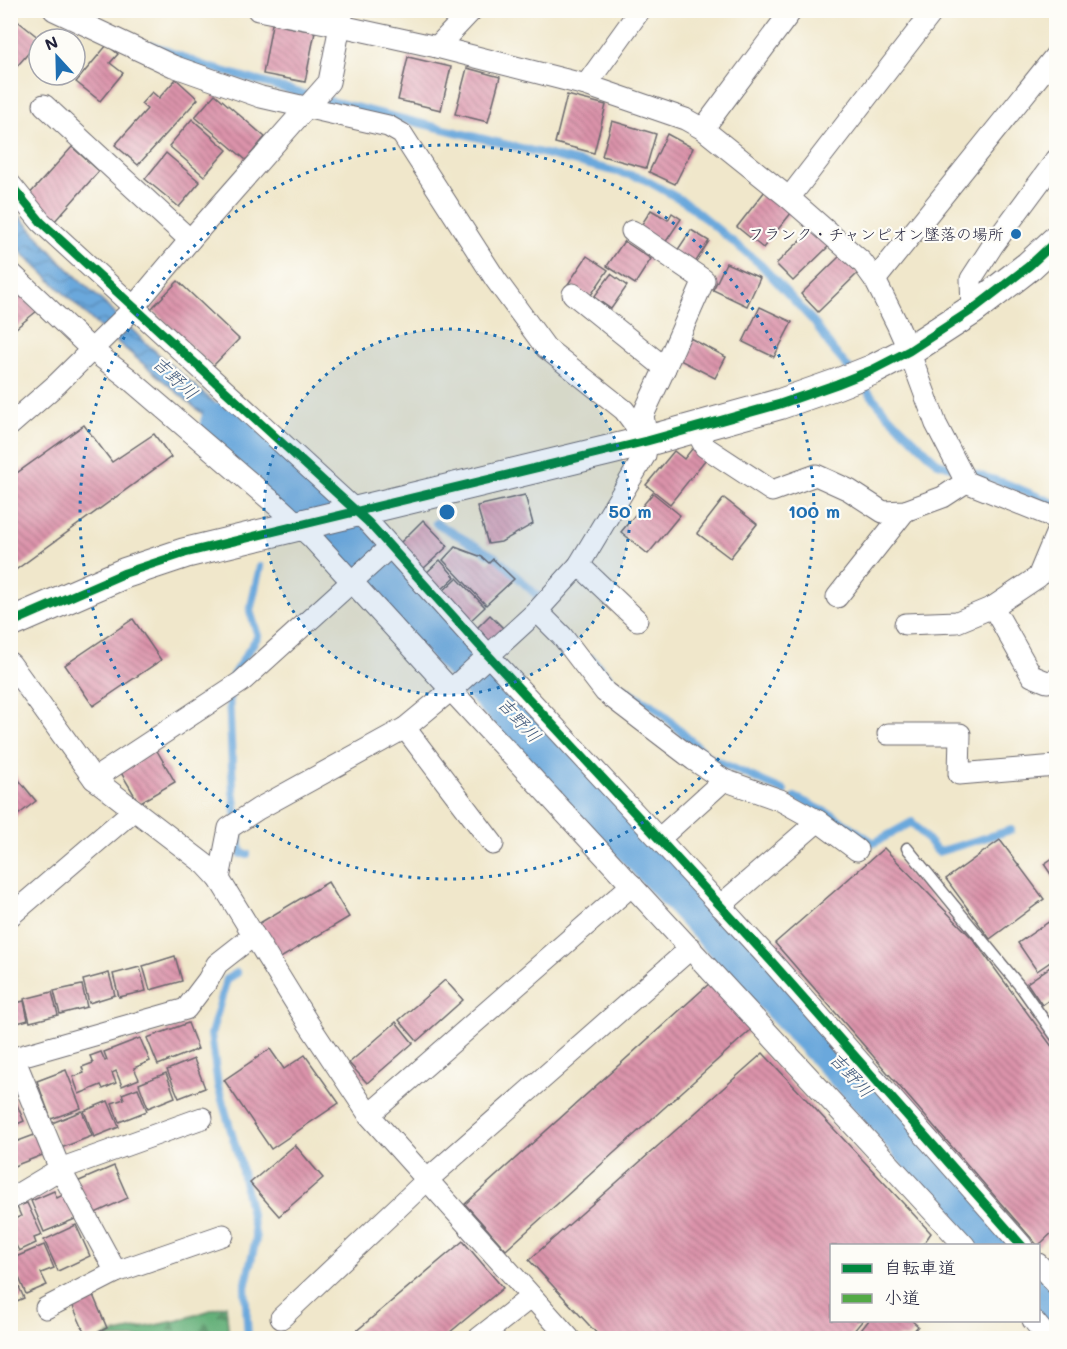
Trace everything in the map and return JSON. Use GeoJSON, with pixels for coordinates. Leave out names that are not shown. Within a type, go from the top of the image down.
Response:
{"type":"FeatureCollection","features":[{"type":"Feature","properties":{"kind":"street"},"geometry":{"type":"LineString","coordinates":[[54,10],[173,66],[261,97],[309,104],[388,126],[402,134],[496,280],[546,348],[624,410],[647,441]]}},
{"type":"Feature","properties":{"kind":"street"},"geometry":{"type":"LineString","coordinates":[[258,10],[342,18],[437,47],[586,85],[685,119],[703,129],[789,198],[862,262],[875,280],[897,324],[936,424],[966,482],[1056,518]]}},
{"type":"Feature","properties":{"kind":"street"},"geometry":{"type":"LineString","coordinates":[[437,47],[472,10]]}},
{"type":"Feature","properties":{"kind":"street"},"geometry":{"type":"LineString","coordinates":[[586,85],[640,10]]}},
{"type":"Feature","properties":{"kind":"street"},"geometry":{"type":"LineString","coordinates":[[703,129],[792,10]]}},
{"type":"Feature","properties":{"kind":"street"},"geometry":{"type":"LineString","coordinates":[[789,198],[934,10]]}},
{"type":"Feature","properties":{"kind":"street"},"geometry":{"type":"LineString","coordinates":[[10,425],[57,384],[130,311],[328,82],[342,18]]}},
{"type":"Feature","properties":{"kind":"street"},"geometry":{"type":"LineString","coordinates":[[875,280],[1056,55]]}},
{"type":"Feature","properties":{"kind":"street"},"geometry":{"type":"LineString","coordinates":[[44,105],[190,240]]}},
{"type":"Feature","properties":{"kind":"street"},"geometry":{"type":"LineString","coordinates":[[972,310],[971,279],[993,245],[1056,160]]}},
{"type":"Feature","properties":{"kind":"street"},"geometry":{"type":"LineString","coordinates":[[10,184],[41,222],[130,311],[350,513],[368,522],[386,549],[484,659],[659,839],[1021,1244]]}},
{"type":"Feature","properties":{"kind":"street"},"geometry":{"type":"LineString","coordinates":[[219,879],[229,828],[258,809],[405,728],[454,687],[542,605],[579,565],[645,455],[647,441],[643,415],[704,280],[632,231]]}},
{"type":"Feature","properties":{"kind":"street"},"geometry":{"type":"LineString","coordinates":[[10,622],[125,573],[185,553],[647,441],[780,404],[837,384],[872,370],[909,351],[972,310],[1029,266],[1056,241]]}},
{"type":"Feature","properties":{"kind":"street"},"geometry":{"type":"LineString","coordinates":[[10,272],[98,344],[154,400],[281,509],[306,524],[632,885],[964,1244]]}},
{"type":"Feature","properties":{"kind":"street"},"geometry":{"type":"LineString","coordinates":[[573,294],[664,368]]}},
{"type":"Feature","properties":{"kind":"street"},"geometry":{"type":"LineString","coordinates":[[695,428],[705,447],[772,491],[816,475],[849,490],[883,512],[906,511],[943,497],[966,482]]}},
{"type":"Feature","properties":{"kind":"street"},"geometry":{"type":"LineString","coordinates":[[837,597],[906,511]]}},
{"type":"Feature","properties":{"kind":"street"},"geometry":{"type":"LineString","coordinates":[[905,624],[957,622],[993,607],[1038,577],[1056,534]]}},
{"type":"Feature","properties":{"kind":"street"},"geometry":{"type":"LineString","coordinates":[[94,779],[241,682],[386,549]]}},
{"type":"Feature","properties":{"kind":"street"},"geometry":{"type":"LineString","coordinates":[[579,565],[637,620]]}},
{"type":"Feature","properties":{"kind":"street"},"geometry":{"type":"LineString","coordinates":[[542,605],[562,636],[605,692],[724,780],[780,800],[818,821],[857,850]]}},
{"type":"Feature","properties":{"kind":"street"},"geometry":{"type":"LineString","coordinates":[[993,607],[1032,676],[1047,682],[1056,680]]}},
{"type":"Feature","properties":{"kind":"street"},"geometry":{"type":"LineString","coordinates":[[10,663],[94,779],[206,865],[219,879],[308,1023],[369,1115],[568,1338]]}},
{"type":"Feature","properties":{"kind":"street"},"geometry":{"type":"LineString","coordinates":[[405,728],[493,844]]}},
{"type":"Feature","properties":{"kind":"street"},"geometry":{"type":"LineString","coordinates":[[888,734],[960,734],[959,774],[1056,766]]}},
{"type":"Feature","properties":{"kind":"street"},"geometry":{"type":"LineString","coordinates":[[659,839],[724,780]]}},
{"type":"Feature","properties":{"kind":"street"},"geometry":{"type":"LineString","coordinates":[[10,916],[134,810]]}},
{"type":"Feature","properties":{"kind":"street"},"geometry":{"type":"LineString","coordinates":[[720,906],[818,821]]}},
{"type":"Feature","properties":{"kind":"street"},"geometry":{"type":"LineString","coordinates":[[369,1115],[632,885]]}},
{"type":"Feature","properties":{"kind":"street"},"geometry":{"type":"LineString","coordinates":[[116,1272],[60,1169],[12,1060],[186,1009],[217,964],[254,935]]}},
{"type":"Feature","properties":{"kind":"street"},"geometry":{"type":"LineString","coordinates":[[281,1318],[427,1180],[691,948]]}},
{"type":"Feature","properties":{"kind":"street"},"geometry":{"type":"LineString","coordinates":[[10,1199],[60,1169],[202,1118]]}},
{"type":"Feature","properties":{"kind":"street"},"geometry":{"type":"LineString","coordinates":[[46,1308],[116,1272],[223,1235]]}},
{"type":"Feature","properties":{"kind":"street"},"geometry":{"type":"LineString","coordinates":[[1040,1266],[1056,1284]]}},
{"type":"Feature","properties":{"kind":"street"},"geometry":{"type":"LineString","coordinates":[[479,1338],[531,1297]]}},
{"type":"Feature","properties":{"kind":"street"},"geometry":{"type":"LineString","coordinates":[[1035,1322],[1048,1338]]}},
{"type":"Feature","properties":{"kind":"lane"},"geometry":{"type":"LineString","coordinates":[[907,848],[1023,990],[1056,1037]]}},
{"type":"Feature","properties":{"kind":"green space"},"geometry":{"type":"Polygon","coordinates":[[[226,1305],[229,1338],[103,1338],[112,1334],[180,1320],[226,1305]]]}},
{"type":"Feature","properties":{"kind":"water"},"geometry":{"type":"Polygon","coordinates":[[[10,205],[60,261],[146,343],[247,431],[277,486],[206,417],[96,324],[23,254],[11,238],[10,205]]]}},
{"type":"Feature","properties":{"kind":"building"},"geometry":{"type":"Polygon","coordinates":[[[10,15],[27,28],[27,55],[12,72],[10,71],[10,15]]]}},
{"type":"Feature","properties":{"kind":"building"},"geometry":{"type":"Polygon","coordinates":[[[272,24],[315,32],[305,82],[263,74],[272,24]]]}},
{"type":"Feature","properties":{"kind":"building"},"geometry":{"type":"Polygon","coordinates":[[[107,45],[118,54],[110,63],[123,73],[100,101],[82,87],[87,87],[87,69],[107,45]]]}},
{"type":"Feature","properties":{"kind":"building"},"geometry":{"type":"Polygon","coordinates":[[[408,57],[451,67],[441,110],[398,100],[408,57]]]}},
{"type":"Feature","properties":{"kind":"building"},"geometry":{"type":"Polygon","coordinates":[[[467,68],[500,77],[488,122],[455,114],[467,68]]]}},
{"type":"Feature","properties":{"kind":"building"},"geometry":{"type":"Polygon","coordinates":[[[176,79],[198,99],[138,165],[115,145],[147,109],[141,104],[152,92],[159,98],[176,79]]]}},
{"type":"Feature","properties":{"kind":"building"},"geometry":{"type":"Polygon","coordinates":[[[215,94],[265,137],[246,160],[195,117],[215,94]]]}},
{"type":"Feature","properties":{"kind":"building"},"geometry":{"type":"Polygon","coordinates":[[[567,95],[606,105],[594,153],[555,143],[567,95]]]}},
{"type":"Feature","properties":{"kind":"building"},"geometry":{"type":"Polygon","coordinates":[[[192,119],[227,150],[204,176],[169,146],[192,119]]]}},
{"type":"Feature","properties":{"kind":"building"},"geometry":{"type":"Polygon","coordinates":[[[612,121],[656,134],[646,168],[602,156],[612,121]]]}},
{"type":"Feature","properties":{"kind":"building"},"geometry":{"type":"Polygon","coordinates":[[[667,134],[693,148],[675,184],[649,172],[667,134]]]}},
{"type":"Feature","properties":{"kind":"building"},"geometry":{"type":"Polygon","coordinates":[[[72,147],[99,171],[54,222],[27,197],[72,147]]]}},
{"type":"Feature","properties":{"kind":"building"},"geometry":{"type":"Polygon","coordinates":[[[166,153],[200,182],[179,207],[145,179],[166,153]]]}},
{"type":"Feature","properties":{"kind":"building"},"geometry":{"type":"Polygon","coordinates":[[[765,191],[792,212],[763,248],[737,227],[765,191]]]}},
{"type":"Feature","properties":{"kind":"building"},"geometry":{"type":"Polygon","coordinates":[[[651,210],[668,220],[672,213],[681,219],[663,246],[638,230],[651,210]]]}},
{"type":"Feature","properties":{"kind":"building"},"geometry":{"type":"Polygon","coordinates":[[[812,229],[829,246],[793,281],[776,264],[812,229]]]}},
{"type":"Feature","properties":{"kind":"building"},"geometry":{"type":"Polygon","coordinates":[[[691,230],[709,241],[693,266],[675,254],[691,230]]]}},
{"type":"Feature","properties":{"kind":"building"},"geometry":{"type":"Polygon","coordinates":[[[624,241],[651,259],[635,284],[607,266],[624,241]]]}},
{"type":"Feature","properties":{"kind":"building"},"geometry":{"type":"Polygon","coordinates":[[[587,256],[608,270],[589,298],[568,284],[587,256]]]}},
{"type":"Feature","properties":{"kind":"building"},"geometry":{"type":"Polygon","coordinates":[[[840,256],[858,273],[818,312],[801,294],[840,256]]]}},
{"type":"Feature","properties":{"kind":"building"},"geometry":{"type":"Polygon","coordinates":[[[726,263],[760,278],[747,306],[713,290],[726,263]]]}},
{"type":"Feature","properties":{"kind":"building"},"geometry":{"type":"Polygon","coordinates":[[[611,274],[627,286],[611,309],[594,297],[611,274]]]}},
{"type":"Feature","properties":{"kind":"building"},"geometry":{"type":"Polygon","coordinates":[[[10,281],[37,311],[10,333],[10,281]]]}},
{"type":"Feature","properties":{"kind":"building"},"geometry":{"type":"Polygon","coordinates":[[[178,281],[239,339],[212,367],[151,309],[178,281]]]}},
{"type":"Feature","properties":{"kind":"building"},"geometry":{"type":"Polygon","coordinates":[[[760,307],[792,322],[774,357],[743,342],[760,307]]]}},
{"type":"Feature","properties":{"kind":"building"},"geometry":{"type":"Polygon","coordinates":[[[688,337],[726,357],[715,378],[676,358],[688,337]]]}},
{"type":"Feature","properties":{"kind":"building"},"geometry":{"type":"Polygon","coordinates":[[[84,425],[112,462],[154,434],[171,457],[10,574],[10,478],[84,425]]]}},
{"type":"Feature","properties":{"kind":"building"},"geometry":{"type":"Polygon","coordinates":[[[692,449],[706,459],[670,504],[646,485],[674,451],[684,459],[692,449]]]}},
{"type":"Feature","properties":{"kind":"building"},"geometry":{"type":"Polygon","coordinates":[[[653,493],[680,515],[648,554],[621,532],[653,493]]]}},
{"type":"Feature","properties":{"kind":"building"},"geometry":{"type":"Polygon","coordinates":[[[525,495],[533,524],[501,542],[488,544],[477,506],[525,495]]]}},
{"type":"Feature","properties":{"kind":"building"},"geometry":{"type":"Polygon","coordinates":[[[724,498],[757,524],[730,558],[697,533],[724,498]]]}},
{"type":"Feature","properties":{"kind":"building"},"geometry":{"type":"Polygon","coordinates":[[[423,520],[448,546],[423,569],[399,544],[423,520]]]}},
{"type":"Feature","properties":{"kind":"building"},"geometry":{"type":"Polygon","coordinates":[[[455,547],[482,557],[489,563],[493,559],[514,579],[486,605],[443,560],[455,547]]]}},
{"type":"Feature","properties":{"kind":"building"},"geometry":{"type":"Polygon","coordinates":[[[440,560],[455,577],[439,592],[424,575],[440,560]]]}},
{"type":"Feature","properties":{"kind":"building"},"geometry":{"type":"Polygon","coordinates":[[[457,578],[485,607],[468,623],[441,593],[457,578]]]}},
{"type":"Feature","properties":{"kind":"building"},"geometry":{"type":"Polygon","coordinates":[[[490,615],[505,630],[489,646],[474,631],[490,615]]]}},
{"type":"Feature","properties":{"kind":"building"},"geometry":{"type":"Polygon","coordinates":[[[133,619],[161,660],[93,706],[65,665],[133,619]]]}},
{"type":"Feature","properties":{"kind":"building"},"geometry":{"type":"Polygon","coordinates":[[[156,749],[175,782],[139,803],[120,771],[156,749]]]}},
{"type":"Feature","properties":{"kind":"building"},"geometry":{"type":"Polygon","coordinates":[[[10,769],[36,801],[10,821],[10,769]]]}},
{"type":"Feature","properties":{"kind":"building"},"geometry":{"type":"Polygon","coordinates":[[[1000,840],[1044,899],[990,939],[946,879],[1000,840]]]}},
{"type":"Feature","properties":{"kind":"building"},"geometry":{"type":"Polygon","coordinates":[[[884,848],[973,939],[1056,1052],[1056,1229],[1040,1244],[1036,1244],[775,943],[884,848]]]}},
{"type":"Feature","properties":{"kind":"building"},"geometry":{"type":"Polygon","coordinates":[[[1056,856],[1056,882],[1044,864],[1056,856]]]}},
{"type":"Feature","properties":{"kind":"building"},"geometry":{"type":"Polygon","coordinates":[[[328,882],[349,917],[279,959],[258,924],[328,882]]]}},
{"type":"Feature","properties":{"kind":"building"},"geometry":{"type":"Polygon","coordinates":[[[1056,917],[1056,958],[1037,971],[1018,943],[1056,917]]]}},
{"type":"Feature","properties":{"kind":"building"},"geometry":{"type":"Polygon","coordinates":[[[175,956],[182,981],[150,990],[143,966],[175,956]]]}},
{"type":"Feature","properties":{"kind":"building"},"geometry":{"type":"Polygon","coordinates":[[[1056,963],[1056,995],[1042,1005],[1027,983],[1056,963]]]}},
{"type":"Feature","properties":{"kind":"building"},"geometry":{"type":"Polygon","coordinates":[[[140,967],[146,991],[119,997],[113,974],[140,967]]]}},
{"type":"Feature","properties":{"kind":"building"},"geometry":{"type":"Polygon","coordinates":[[[109,973],[115,995],[89,1003],[83,980],[109,973]]]}},
{"type":"Feature","properties":{"kind":"building"},"geometry":{"type":"Polygon","coordinates":[[[445,980],[463,1000],[417,1041],[399,1020],[445,980]]]}},
{"type":"Feature","properties":{"kind":"building"},"geometry":{"type":"Polygon","coordinates":[[[711,982],[753,1028],[506,1250],[465,1204],[711,982]]]}},
{"type":"Feature","properties":{"kind":"building"},"geometry":{"type":"Polygon","coordinates":[[[82,985],[87,1007],[60,1014],[54,991],[82,985]]]}},
{"type":"Feature","properties":{"kind":"building"},"geometry":{"type":"Polygon","coordinates":[[[52,992],[58,1015],[30,1022],[24,999],[52,992]]]}},
{"type":"Feature","properties":{"kind":"building"},"geometry":{"type":"Polygon","coordinates":[[[15,999],[16,1003],[24,1001],[28,1020],[10,1028],[10,1000],[15,999]]]}},
{"type":"Feature","properties":{"kind":"building"},"geometry":{"type":"Polygon","coordinates":[[[396,1022],[413,1043],[367,1083],[349,1063],[396,1022]]]}},
{"type":"Feature","properties":{"kind":"building"},"geometry":{"type":"Polygon","coordinates":[[[188,1023],[198,1049],[158,1065],[147,1038],[188,1023]]]}},
{"type":"Feature","properties":{"kind":"building"},"geometry":{"type":"Polygon","coordinates":[[[140,1038],[150,1061],[134,1068],[139,1079],[122,1086],[116,1071],[112,1073],[116,1083],[103,1089],[101,1085],[79,1094],[73,1077],[84,1073],[82,1067],[93,1063],[90,1056],[101,1052],[105,1061],[107,1060],[104,1052],[140,1038]]]}},
{"type":"Feature","properties":{"kind":"building"},"geometry":{"type":"Polygon","coordinates":[[[270,1049],[284,1069],[305,1055],[339,1103],[271,1149],[224,1080],[270,1049]]]}},
{"type":"Feature","properties":{"kind":"building"},"geometry":{"type":"Polygon","coordinates":[[[763,1053],[931,1233],[923,1244],[830,1244],[830,1322],[861,1322],[848,1338],[601,1338],[529,1260],[763,1053]]]}},
{"type":"Feature","properties":{"kind":"building"},"geometry":{"type":"Polygon","coordinates":[[[194,1059],[205,1088],[179,1098],[167,1070],[194,1059]]]}},
{"type":"Feature","properties":{"kind":"building"},"geometry":{"type":"Polygon","coordinates":[[[66,1070],[81,1108],[51,1119],[37,1081],[66,1070]]]}},
{"type":"Feature","properties":{"kind":"building"},"geometry":{"type":"Polygon","coordinates":[[[166,1073],[175,1097],[148,1108],[139,1084],[166,1073]]]}},
{"type":"Feature","properties":{"kind":"building"},"geometry":{"type":"Polygon","coordinates":[[[138,1088],[147,1111],[119,1122],[112,1103],[124,1099],[122,1094],[138,1088]]]}},
{"type":"Feature","properties":{"kind":"building"},"geometry":{"type":"Polygon","coordinates":[[[10,1089],[24,1121],[10,1127],[10,1089]]]}},
{"type":"Feature","properties":{"kind":"building"},"geometry":{"type":"Polygon","coordinates":[[[108,1101],[119,1127],[94,1137],[84,1111],[108,1101]]]}},
{"type":"Feature","properties":{"kind":"building"},"geometry":{"type":"Polygon","coordinates":[[[82,1111],[92,1136],[61,1148],[52,1123],[82,1111]]]}},
{"type":"Feature","properties":{"kind":"building"},"geometry":{"type":"Polygon","coordinates":[[[37,1134],[45,1154],[14,1166],[10,1157],[10,1144],[37,1134]]]}},
{"type":"Feature","properties":{"kind":"building"},"geometry":{"type":"Polygon","coordinates":[[[295,1145],[323,1178],[279,1216],[250,1183],[295,1145]]]}},
{"type":"Feature","properties":{"kind":"building"},"geometry":{"type":"Polygon","coordinates":[[[114,1166],[128,1198],[91,1215],[77,1182],[114,1166]]]}},
{"type":"Feature","properties":{"kind":"building"},"geometry":{"type":"Polygon","coordinates":[[[54,1191],[57,1198],[65,1194],[75,1219],[44,1232],[31,1201],[54,1191]]]}},
{"type":"Feature","properties":{"kind":"building"},"geometry":{"type":"Polygon","coordinates":[[[27,1203],[42,1235],[34,1238],[36,1243],[19,1251],[10,1234],[10,1221],[21,1216],[17,1207],[27,1203]]]}},
{"type":"Feature","properties":{"kind":"building"},"geometry":{"type":"Polygon","coordinates":[[[76,1225],[90,1256],[58,1271],[44,1240],[76,1225]]]}},
{"type":"Feature","properties":{"kind":"building"},"geometry":{"type":"Polygon","coordinates":[[[463,1241],[503,1288],[443,1338],[348,1338],[463,1241]]]}},
{"type":"Feature","properties":{"kind":"building"},"geometry":{"type":"Polygon","coordinates":[[[44,1245],[54,1268],[41,1273],[47,1285],[26,1294],[11,1259],[44,1245]]]}},
{"type":"Feature","properties":{"kind":"building"},"geometry":{"type":"Polygon","coordinates":[[[10,1267],[24,1298],[12,1303],[10,1299],[10,1267]]]}},
{"type":"Feature","properties":{"kind":"building"},"geometry":{"type":"Polygon","coordinates":[[[93,1295],[107,1328],[87,1338],[72,1304],[93,1295]]]}},
{"type":"Feature","properties":{"kind":"building"},"geometry":{"type":"Polygon","coordinates":[[[867,1322],[913,1322],[918,1326],[908,1338],[855,1338],[867,1322]]]}},
{"type":"Feature","properties":{"kind":"waterway"},"geometry":{"type":"LineString","coordinates":[[152,45],[202,65],[314,97],[642,178],[685,202],[761,265],[814,322],[851,371]]}},
{"type":"Feature","properties":{"kind":"waterway"},"geometry":{"type":"LineString","coordinates":[[860,382],[887,414],[938,463],[954,468]]}},
{"type":"Feature","properties":{"kind":"waterway","name":"吉野川"},"geometry":{"type":"LineString","coordinates":[[222,424],[385,577],[863,1087],[998,1244]]}},
{"type":"Feature","properties":{"kind":"waterway"},"geometry":{"type":"LineString","coordinates":[[968,472],[1005,483],[1056,504]]}},
{"type":"Feature","properties":{"kind":"waterway"},"geometry":{"type":"LineString","coordinates":[[436,523],[497,558],[543,601]]}},
{"type":"Feature","properties":{"kind":"waterway"},"geometry":{"type":"LineString","coordinates":[[231,682],[233,675],[258,636],[250,611],[260,567]]}},
{"type":"Feature","properties":{"kind":"waterway"},"geometry":{"type":"LineString","coordinates":[[591,658],[613,682],[655,707],[708,757],[784,791]]}},
{"type":"Feature","properties":{"kind":"waterway"},"geometry":{"type":"LineString","coordinates":[[229,694],[233,790],[241,854],[247,854]]}},
{"type":"Feature","properties":{"kind":"waterway"},"geometry":{"type":"LineString","coordinates":[[795,797],[834,816],[874,843],[912,822],[938,852],[1011,830]]}},
{"type":"Feature","properties":{"kind":"waterway"},"geometry":{"type":"LineString","coordinates":[[237,973],[227,979],[211,1034],[218,1086],[240,1162],[256,1239],[245,1287],[248,1338]]}},
{"type":"Feature","properties":{"kind":"waterway","name":"吉野川"},"geometry":{"type":"LineString","coordinates":[[1040,1292],[1056,1310]]}},
{"type":"Feature","properties":{"kind":"cycle path"},"geometry":{"type":"LineString","coordinates":[[10,184],[41,222],[368,522],[771,961],[1020,1244]]}},
{"type":"Feature","properties":{"kind":"cycle path"},"geometry":{"type":"LineString","coordinates":[[10,623],[125,573],[185,553],[647,441],[780,404],[837,384],[872,370],[909,351],[972,310],[1029,266],[1056,241]]}},
{"type":"Feature","properties":{"kind":"place","name":"フランク・チャンピオン墜落の場所"},"geometry":{"type":"Point","coordinates":[1016,234]}}]}
